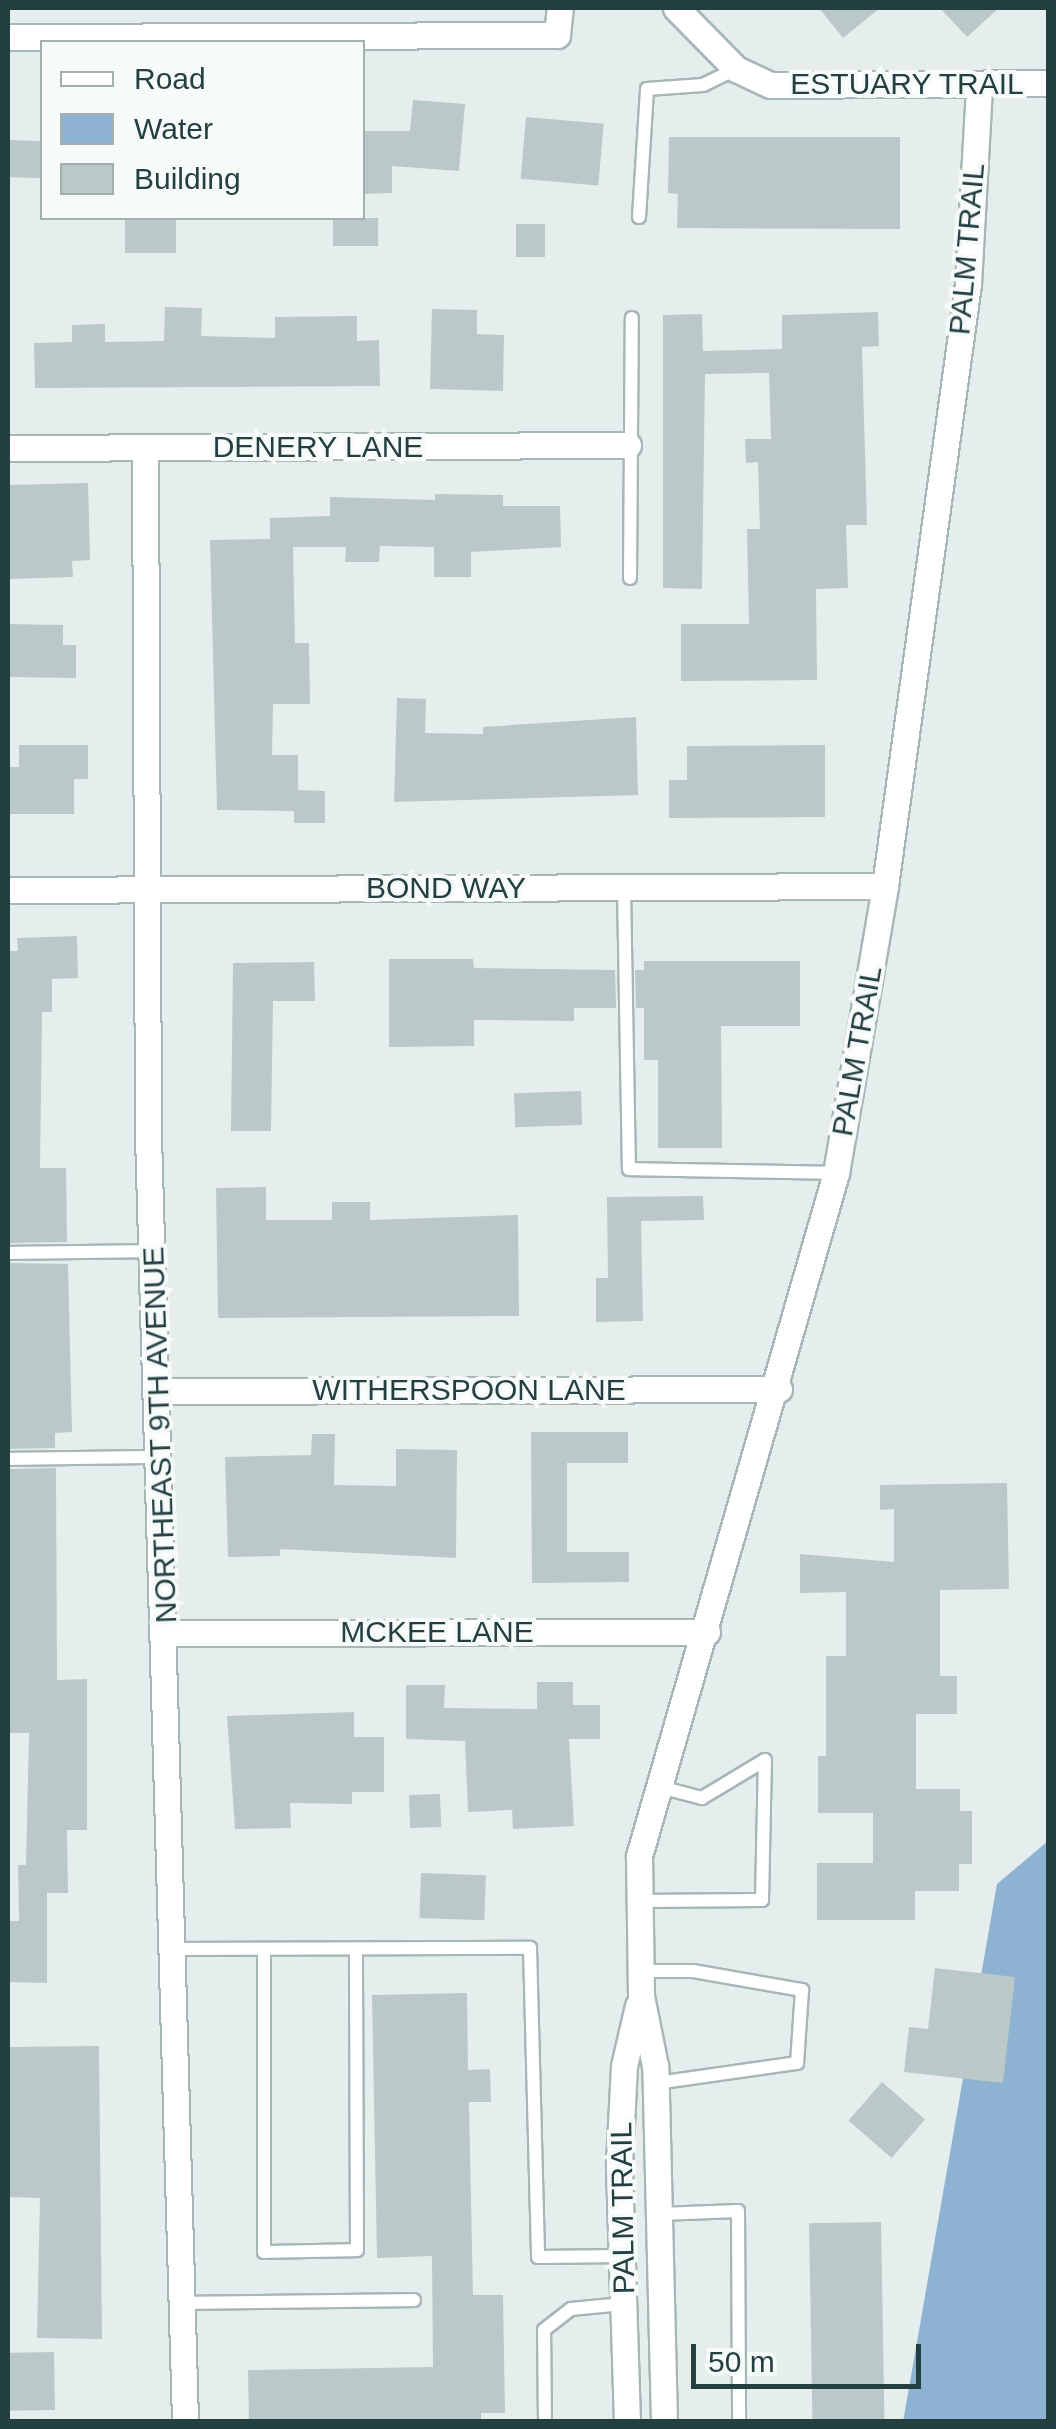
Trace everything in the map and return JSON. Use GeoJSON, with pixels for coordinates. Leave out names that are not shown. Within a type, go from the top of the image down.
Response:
{"type":"FeatureCollection","features":[{"type":"Feature","properties":{"kind":"street"},"geometry":{"type":"LineString","coordinates":[[8,37],[557,35],[560,8]]}},
{"type":"Feature","properties":{"kind":"street","name":"ESTUARY TRAIL"},"geometry":{"type":"LineString","coordinates":[[676,8],[736,69],[770,85],[1048,84]]}},
{"type":"Feature","properties":{"kind":"street","name":"PALM TRAIL"},"geometry":{"type":"LineString","coordinates":[[664,2422],[656,2083],[641,1983],[640,1856],[779,1389],[836,1173],[885,886],[968,284],[978,85]]}},
{"type":"Feature","properties":{"kind":"street","name":"DENERY LANE"},"geometry":{"type":"LineString","coordinates":[[8,448],[628,445]]}},
{"type":"Feature","properties":{"kind":"street","name":"NORTHEAST 9TH AVENUE"},"geometry":{"type":"LineString","coordinates":[[145,448],[154,1251],[168,1633],[186,2422]]}},
{"type":"Feature","properties":{"kind":"street","name":"BOND WAY"},"geometry":{"type":"LineString","coordinates":[[8,890],[885,886]]}},
{"type":"Feature","properties":{"kind":"street","name":"WITHERSPOON LANE"},"geometry":{"type":"LineString","coordinates":[[160,1391],[779,1389]]}},
{"type":"Feature","properties":{"kind":"street","name":"MCKEE LANE"},"geometry":{"type":"LineString","coordinates":[[168,1633],[706,1632]]}},
{"type":"Feature","properties":{"kind":"street","name":"PALM TRAIL"},"geometry":{"type":"LineString","coordinates":[[627,2422],[622,2256],[624,2066],[641,1983]]}},
{"type":"Feature","properties":{"kind":"lane"},"geometry":{"type":"LineString","coordinates":[[640,217],[647,89],[703,85],[736,69]]}},
{"type":"Feature","properties":{"kind":"lane"},"geometry":{"type":"LineString","coordinates":[[630,578],[628,445],[632,318]]}},
{"type":"Feature","properties":{"kind":"lane"},"geometry":{"type":"LineString","coordinates":[[624,887],[629,1169],[836,1173]]}},
{"type":"Feature","properties":{"kind":"lane"},"geometry":{"type":"LineString","coordinates":[[8,1253],[154,1251]]}},
{"type":"Feature","properties":{"kind":"lane"},"geometry":{"type":"LineString","coordinates":[[8,1459],[162,1456]]}},
{"type":"Feature","properties":{"kind":"lane"},"geometry":{"type":"LineString","coordinates":[[640,1902],[762,1900],[765,1760],[702,1798],[660,1787]]}},
{"type":"Feature","properties":{"kind":"lane"},"geometry":{"type":"LineString","coordinates":[[175,1949],[530,1948],[538,2257],[622,2256]]}},
{"type":"Feature","properties":{"kind":"lane"},"geometry":{"type":"LineString","coordinates":[[264,1949],[264,2252],[357,2250],[356,1949]]}},
{"type":"Feature","properties":{"kind":"lane"},"geometry":{"type":"LineString","coordinates":[[641,1983],[693,1970],[802,1990],[797,2063],[656,2083]]}},
{"type":"Feature","properties":{"kind":"lane"},"geometry":{"type":"LineString","coordinates":[[660,2214],[738,2211],[738,2422]]}},
{"type":"Feature","properties":{"kind":"lane"},"geometry":{"type":"LineString","coordinates":[[183,2303],[414,2300]]}},
{"type":"Feature","properties":{"kind":"lane"},"geometry":{"type":"LineString","coordinates":[[546,2422],[544,2330],[571,2309],[624,2304]]}},
{"type":"Feature","properties":{"kind":"water"},"geometry":{"type":"Polygon","coordinates":[[[1048,1841],[1048,2421],[903,2422],[997,1884],[1048,1841]]]}},
{"type":"Feature","properties":{"kind":"building"},"geometry":{"type":"Polygon","coordinates":[[[819,8],[880,8],[843,38],[819,8]]]}},
{"type":"Feature","properties":{"kind":"building"},"geometry":{"type":"Polygon","coordinates":[[[940,8],[999,8],[967,37],[940,8]]]}},
{"type":"Feature","properties":{"kind":"building"},"geometry":{"type":"Polygon","coordinates":[[[413,100],[465,104],[459,171],[392,166],[392,193],[365,194],[365,131],[410,131],[413,100]]]}},
{"type":"Feature","properties":{"kind":"building"},"geometry":{"type":"Polygon","coordinates":[[[526,117],[604,124],[598,186],[521,179],[526,117]]]}},
{"type":"Feature","properties":{"kind":"building"},"geometry":{"type":"Polygon","coordinates":[[[669,137],[900,137],[900,229],[677,228],[678,194],[668,193],[669,137]]]}},
{"type":"Feature","properties":{"kind":"building"},"geometry":{"type":"Polygon","coordinates":[[[8,140],[40,141],[40,178],[8,177],[8,140]]]}},
{"type":"Feature","properties":{"kind":"building"},"geometry":{"type":"Polygon","coordinates":[[[378,218],[378,246],[333,246],[333,220],[378,218]]]}},
{"type":"Feature","properties":{"kind":"building"},"geometry":{"type":"Polygon","coordinates":[[[125,220],[176,220],[176,253],[125,253],[125,220]]]}},
{"type":"Feature","properties":{"kind":"building"},"geometry":{"type":"Polygon","coordinates":[[[516,224],[545,224],[545,257],[516,257],[516,224]]]}},
{"type":"Feature","properties":{"kind":"building"},"geometry":{"type":"Polygon","coordinates":[[[165,307],[202,308],[201,336],[275,338],[275,317],[357,316],[357,341],[379,340],[380,386],[35,388],[34,343],[72,342],[72,325],[105,324],[105,342],[164,341],[165,307]]]}},
{"type":"Feature","properties":{"kind":"building"},"geometry":{"type":"Polygon","coordinates":[[[432,309],[477,310],[477,334],[504,335],[503,391],[430,389],[432,309]]]}},
{"type":"Feature","properties":{"kind":"building"},"geometry":{"type":"Polygon","coordinates":[[[878,312],[879,346],[862,347],[867,525],[846,525],[848,588],[816,589],[817,680],[681,681],[681,624],[749,624],[747,529],[760,529],[758,462],[746,463],[745,439],[771,439],[769,373],[705,374],[702,589],[663,588],[663,315],[702,314],[703,351],[782,349],[782,315],[878,312]]]}},
{"type":"Feature","properties":{"kind":"building"},"geometry":{"type":"Polygon","coordinates":[[[88,483],[90,560],[72,561],[73,577],[10,579],[8,485],[88,483]]]}},
{"type":"Feature","properties":{"kind":"building"},"geometry":{"type":"Polygon","coordinates":[[[435,494],[503,495],[503,506],[560,506],[561,547],[471,552],[471,577],[434,577],[434,547],[380,546],[379,562],[345,562],[346,547],[293,547],[295,643],[309,643],[310,704],[273,704],[272,755],[298,755],[298,790],[325,791],[325,823],[294,823],[294,811],[217,810],[210,540],[270,539],[270,518],[330,516],[330,497],[435,500],[435,494]]]}},
{"type":"Feature","properties":{"kind":"building"},"geometry":{"type":"Polygon","coordinates":[[[8,624],[63,625],[63,645],[76,645],[76,678],[8,677],[8,624]]]}},
{"type":"Feature","properties":{"kind":"building"},"geometry":{"type":"Polygon","coordinates":[[[397,698],[426,699],[425,733],[483,734],[483,727],[636,717],[638,795],[394,802],[397,698]]]}},
{"type":"Feature","properties":{"kind":"building"},"geometry":{"type":"Polygon","coordinates":[[[19,745],[88,745],[88,779],[74,779],[74,814],[8,814],[8,767],[19,767],[19,745]]]}},
{"type":"Feature","properties":{"kind":"building"},"geometry":{"type":"Polygon","coordinates":[[[825,745],[825,817],[669,818],[669,780],[687,780],[687,746],[825,745]]]}},
{"type":"Feature","properties":{"kind":"building"},"geometry":{"type":"Polygon","coordinates":[[[77,936],[78,978],[52,979],[52,1012],[42,1012],[40,1168],[66,1168],[67,1242],[8,1243],[8,951],[18,951],[17,938],[77,936]]]}},
{"type":"Feature","properties":{"kind":"building"},"geometry":{"type":"Polygon","coordinates":[[[389,959],[473,959],[474,968],[615,970],[616,1008],[574,1008],[574,1021],[474,1020],[474,1046],[389,1047],[389,959]]]}},
{"type":"Feature","properties":{"kind":"building"},"geometry":{"type":"Polygon","coordinates":[[[644,961],[800,961],[800,1026],[721,1026],[722,1148],[658,1148],[658,1060],[644,1060],[644,1008],[636,1008],[635,970],[644,970],[644,961]]]}},
{"type":"Feature","properties":{"kind":"building"},"geometry":{"type":"Polygon","coordinates":[[[314,962],[315,1001],[273,1001],[271,1131],[231,1131],[233,963],[314,962]]]}},
{"type":"Feature","properties":{"kind":"building"},"geometry":{"type":"Polygon","coordinates":[[[581,1091],[582,1125],[515,1127],[514,1093],[581,1091]]]}},
{"type":"Feature","properties":{"kind":"building"},"geometry":{"type":"Polygon","coordinates":[[[266,1187],[266,1220],[332,1220],[332,1202],[370,1202],[370,1220],[518,1215],[519,1316],[218,1318],[216,1188],[266,1187]]]}},
{"type":"Feature","properties":{"kind":"building"},"geometry":{"type":"Polygon","coordinates":[[[703,1196],[704,1220],[641,1221],[643,1321],[596,1322],[596,1278],[608,1278],[607,1197],[703,1196]]]}},
{"type":"Feature","properties":{"kind":"building"},"geometry":{"type":"Polygon","coordinates":[[[8,1263],[68,1264],[72,1432],[55,1433],[55,1448],[8,1449],[8,1263]]]}},
{"type":"Feature","properties":{"kind":"building"},"geometry":{"type":"Polygon","coordinates":[[[531,1432],[628,1432],[628,1463],[567,1463],[567,1552],[629,1552],[629,1582],[532,1583],[531,1432]]]}},
{"type":"Feature","properties":{"kind":"building"},"geometry":{"type":"Polygon","coordinates":[[[312,1434],[335,1434],[334,1485],[396,1486],[396,1449],[457,1450],[456,1558],[280,1549],[280,1556],[228,1557],[225,1457],[311,1455],[312,1434]]]}},
{"type":"Feature","properties":{"kind":"building"},"geometry":{"type":"Polygon","coordinates":[[[56,1468],[57,1680],[87,1679],[87,1830],[67,1830],[68,1893],[47,1893],[47,1983],[8,1982],[8,1921],[19,1921],[18,1865],[26,1865],[29,1733],[8,1733],[8,1469],[56,1468]]]}},
{"type":"Feature","properties":{"kind":"building"},"geometry":{"type":"Polygon","coordinates":[[[1007,1483],[1009,1589],[940,1590],[940,1676],[957,1676],[957,1714],[916,1714],[916,1789],[960,1789],[960,1811],[972,1811],[972,1864],[959,1864],[959,1891],[915,1891],[915,1920],[817,1920],[817,1863],[873,1863],[873,1813],[818,1813],[818,1756],[826,1756],[826,1656],[846,1656],[846,1592],[800,1593],[800,1554],[894,1562],[894,1509],[880,1510],[880,1485],[1007,1483]]]}},
{"type":"Feature","properties":{"kind":"building"},"geometry":{"type":"Polygon","coordinates":[[[537,1682],[573,1682],[573,1705],[600,1705],[600,1739],[569,1739],[574,1826],[513,1829],[512,1810],[468,1812],[465,1741],[406,1739],[406,1685],[445,1685],[444,1708],[537,1709],[537,1682]]]}},
{"type":"Feature","properties":{"kind":"building"},"geometry":{"type":"Polygon","coordinates":[[[354,1712],[354,1737],[384,1737],[384,1792],[352,1792],[352,1804],[290,1803],[291,1828],[235,1829],[227,1716],[354,1712]]]}},
{"type":"Feature","properties":{"kind":"building"},"geometry":{"type":"Polygon","coordinates":[[[440,1794],[441,1827],[410,1828],[409,1795],[440,1794]]]}},
{"type":"Feature","properties":{"kind":"building"},"geometry":{"type":"Polygon","coordinates":[[[421,1873],[486,1875],[484,1920],[419,1918],[421,1873]]]}},
{"type":"Feature","properties":{"kind":"building"},"geometry":{"type":"Polygon","coordinates":[[[935,1968],[1015,1977],[1003,2083],[904,2072],[909,2027],[928,2029],[935,1968]]]}},
{"type":"Feature","properties":{"kind":"building"},"geometry":{"type":"Polygon","coordinates":[[[467,1993],[468,2070],[490,2069],[491,2102],[469,2102],[473,2295],[503,2295],[505,2413],[481,2413],[481,2422],[249,2422],[248,2370],[433,2367],[432,2256],[377,2258],[372,1995],[467,1993]]]}},
{"type":"Feature","properties":{"kind":"building"},"geometry":{"type":"Polygon","coordinates":[[[99,2046],[102,2339],[37,2338],[40,2198],[8,2197],[8,2047],[99,2046]]]}},
{"type":"Feature","properties":{"kind":"building"},"geometry":{"type":"Polygon","coordinates":[[[882,2082],[925,2119],[892,2158],[849,2120],[882,2082]]]}},
{"type":"Feature","properties":{"kind":"building"},"geometry":{"type":"Polygon","coordinates":[[[881,2222],[884,2422],[812,2422],[809,2223],[881,2222]]]}},
{"type":"Feature","properties":{"kind":"building"},"geometry":{"type":"Polygon","coordinates":[[[54,2352],[55,2410],[9,2411],[8,2353],[54,2352]]]}}]}
